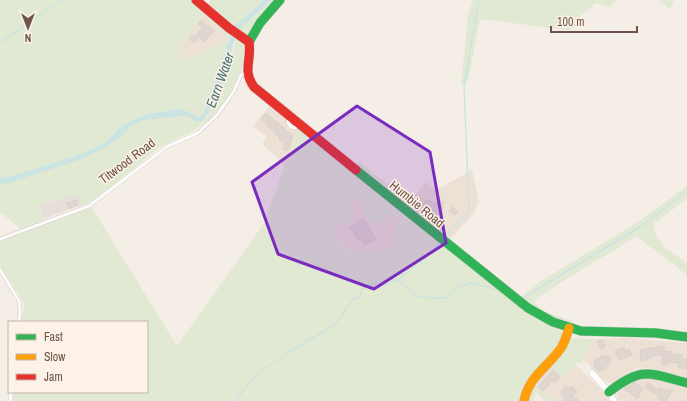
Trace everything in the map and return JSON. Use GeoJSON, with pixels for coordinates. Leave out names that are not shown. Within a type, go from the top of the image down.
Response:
{"type":"FeatureCollection","features":[{"type":"Feature","properties":{"kind":"street"},"geometry":{"type":"LineString","coordinates":[[196,0],[229,28],[249,42]]}},
{"type":"Feature","properties":{"kind":"street"},"geometry":{"type":"LineString","coordinates":[[246,72],[250,52],[249,42],[260,23],[280,0]]}},
{"type":"Feature","properties":{"kind":"street","name":"Humbie Road"},"geometry":{"type":"LineString","coordinates":[[246,72],[249,82],[254,87],[519,302],[548,321],[568,328],[599,332],[645,332],[687,337]]}},
{"type":"Feature","properties":{"kind":"street"},"geometry":{"type":"LineString","coordinates":[[524,401],[527,387],[545,364],[560,349],[564,342],[568,328]]}},
{"type":"Feature","properties":{"kind":"street"},"geometry":{"type":"LineString","coordinates":[[609,392],[626,379],[639,373],[646,372],[687,383]]}},
{"type":"Feature","properties":{"kind":"street"},"geometry":{"type":"LineString","coordinates":[[592,373],[609,392],[614,401]]}},
{"type":"Feature","properties":{"kind":"lane","name":"Titwood Road"},"geometry":{"type":"LineString","coordinates":[[0,239],[89,206],[168,146],[198,133],[217,115],[234,91],[241,75],[246,72]]}},
{"type":"Feature","properties":{"kind":"lane"},"geometry":{"type":"LineString","coordinates":[[0,270],[19,301],[19,321]]}},
{"type":"Feature","properties":{"kind":"path"},"geometry":{"type":"LineString","coordinates":[[560,349],[577,358],[592,373]]}},
{"type":"Feature","properties":{"kind":"highlighted area"},"geometry":{"type":"Polygon","coordinates":[[[357,106],[430,152],[446,243],[374,289],[278,254],[252,182],[357,106]]]}},
{"type":"Feature","properties":{"kind":"shaded area"},"geometry":{"type":"Polygon","coordinates":[[[205,13],[211,18],[208,20],[228,37],[215,46],[188,59],[176,51],[205,13]]]}},
{"type":"Feature","properties":{"kind":"shaded area"},"geometry":{"type":"Polygon","coordinates":[[[270,105],[298,127],[287,164],[284,164],[262,144],[267,137],[253,126],[270,105]]]}},
{"type":"Feature","properties":{"kind":"shaded area"},"geometry":{"type":"Polygon","coordinates":[[[472,170],[479,201],[473,215],[448,241],[405,207],[426,182],[436,190],[472,170]]]}},
{"type":"Feature","properties":{"kind":"shaded area"},"geometry":{"type":"Polygon","coordinates":[[[78,194],[82,205],[43,219],[39,205],[78,194]]]}},
{"type":"Feature","properties":{"kind":"shaded area"},"geometry":{"type":"Polygon","coordinates":[[[357,197],[364,207],[365,214],[380,224],[394,213],[400,218],[396,227],[395,247],[380,250],[354,251],[344,246],[335,231],[337,226],[346,224],[353,211],[349,204],[357,197]]]}},
{"type":"Feature","properties":{"kind":"shaded area"},"geometry":{"type":"Polygon","coordinates":[[[627,338],[687,343],[687,379],[656,369],[646,368],[635,369],[613,384],[601,379],[586,361],[586,348],[597,339],[627,338]]]}},
{"type":"Feature","properties":{"kind":"shaded area"},"geometry":{"type":"Polygon","coordinates":[[[575,364],[602,390],[609,401],[555,401],[552,396],[545,393],[536,384],[549,367],[562,377],[575,364]]]}},
{"type":"Feature","properties":{"kind":"shaded area"},"geometry":{"type":"Polygon","coordinates":[[[642,377],[654,378],[687,388],[687,401],[618,401],[617,394],[619,389],[635,379],[642,377]]]}},
{"type":"Feature","properties":{"kind":"green space"},"geometry":{"type":"Polygon","coordinates":[[[0,0],[190,0],[205,13],[176,51],[188,59],[215,46],[228,37],[208,20],[211,18],[232,33],[203,114],[198,117],[188,111],[178,109],[148,114],[136,118],[119,128],[105,143],[81,154],[12,176],[0,177],[0,0]]]}},
{"type":"Feature","properties":{"kind":"green space"},"geometry":{"type":"Polygon","coordinates":[[[200,0],[203,0],[208,4],[211,0],[264,0],[232,26],[200,0]]]}},
{"type":"Feature","properties":{"kind":"green space"},"geometry":{"type":"Polygon","coordinates":[[[271,0],[278,0],[249,35],[245,35],[238,31],[271,0]]]}},
{"type":"Feature","properties":{"kind":"green space"},"geometry":{"type":"Polygon","coordinates":[[[473,0],[618,0],[609,7],[596,3],[580,16],[585,23],[567,30],[481,19],[468,81],[461,85],[468,16],[473,0]]]}},
{"type":"Feature","properties":{"kind":"green space"},"geometry":{"type":"Polygon","coordinates":[[[659,0],[673,0],[674,4],[669,9],[659,0]]]}},
{"type":"Feature","properties":{"kind":"green space"},"geometry":{"type":"Polygon","coordinates":[[[236,35],[245,43],[247,48],[240,76],[226,100],[210,119],[193,131],[160,147],[89,203],[82,205],[78,194],[39,205],[43,219],[21,229],[0,212],[0,184],[3,185],[83,159],[121,137],[132,125],[144,120],[182,116],[189,117],[195,122],[207,118],[233,51],[236,35]]]}},
{"type":"Feature","properties":{"kind":"green space"},"geometry":{"type":"Polygon","coordinates":[[[298,127],[399,209],[406,218],[411,218],[533,317],[562,332],[562,340],[520,401],[13,401],[14,393],[148,393],[148,321],[21,321],[25,305],[0,265],[0,241],[91,206],[177,346],[265,222],[285,164],[287,164],[298,127]],[[356,197],[350,204],[353,211],[353,218],[346,224],[337,226],[335,231],[342,244],[345,247],[356,251],[395,247],[396,227],[400,218],[394,213],[380,224],[375,225],[365,214],[364,207],[356,197]]]}},
{"type":"Feature","properties":{"kind":"green space"},"geometry":{"type":"Polygon","coordinates":[[[359,162],[390,186],[408,204],[405,207],[353,165],[359,162]]]}},
{"type":"Feature","properties":{"kind":"green space"},"geometry":{"type":"Polygon","coordinates":[[[687,186],[687,199],[653,224],[656,236],[667,249],[687,263],[687,275],[636,236],[535,299],[535,303],[544,311],[572,321],[569,325],[545,315],[519,298],[538,283],[636,223],[687,186]]]}},
{"type":"Feature","properties":{"kind":"green space"},"geometry":{"type":"Polygon","coordinates":[[[571,339],[597,339],[586,348],[586,361],[575,364],[562,377],[549,367],[561,354],[571,339]]]}},
{"type":"Feature","properties":{"kind":"green space"},"geometry":{"type":"Polygon","coordinates":[[[536,384],[545,393],[552,396],[555,401],[545,401],[535,392],[534,401],[528,401],[529,392],[536,384]]]}},
{"type":"Feature","properties":{"kind":"water"},"geometry":{"type":"Polygon","coordinates":[[[264,0],[271,0],[238,31],[232,27],[246,16],[264,0]]]}},
{"type":"Feature","properties":{"kind":"water","name":"Earn Water"},"geometry":{"type":"Polygon","coordinates":[[[232,33],[236,35],[227,67],[212,106],[203,121],[195,122],[189,117],[182,116],[144,120],[132,125],[121,137],[83,159],[3,185],[0,184],[0,177],[12,176],[81,154],[105,143],[119,128],[136,118],[148,114],[178,109],[188,111],[198,117],[203,114],[232,33]]]}},
{"type":"Feature","properties":{"kind":"building"},"geometry":{"type":"Polygon","coordinates":[[[201,20],[214,31],[204,42],[196,35],[203,28],[198,24],[201,20]]]}},
{"type":"Feature","properties":{"kind":"building"},"geometry":{"type":"Polygon","coordinates":[[[194,35],[198,38],[194,43],[189,39],[194,35]]]}},
{"type":"Feature","properties":{"kind":"building"},"geometry":{"type":"Polygon","coordinates":[[[266,113],[293,136],[287,151],[283,149],[285,144],[279,140],[280,138],[261,119],[266,113]]]}},
{"type":"Feature","properties":{"kind":"building"},"geometry":{"type":"Polygon","coordinates":[[[428,199],[434,204],[440,199],[444,203],[442,205],[444,207],[436,218],[423,204],[428,199]]]}},
{"type":"Feature","properties":{"kind":"building"},"geometry":{"type":"Polygon","coordinates":[[[76,200],[78,205],[69,208],[67,203],[76,200]]]}},
{"type":"Feature","properties":{"kind":"building"},"geometry":{"type":"Polygon","coordinates":[[[452,207],[458,212],[455,215],[449,211],[452,207]]]}},
{"type":"Feature","properties":{"kind":"building"},"geometry":{"type":"Polygon","coordinates":[[[363,218],[376,239],[365,245],[361,239],[359,241],[350,227],[363,218]]]}},
{"type":"Feature","properties":{"kind":"building"},"geometry":{"type":"Polygon","coordinates":[[[602,339],[606,346],[601,349],[597,342],[602,339]]]}},
{"type":"Feature","properties":{"kind":"building"},"geometry":{"type":"Polygon","coordinates":[[[664,346],[664,351],[682,355],[681,358],[687,359],[687,369],[678,367],[679,363],[668,362],[668,365],[662,365],[662,354],[649,357],[649,359],[641,361],[640,350],[664,346]]]}},
{"type":"Feature","properties":{"kind":"building"},"geometry":{"type":"Polygon","coordinates":[[[624,347],[625,351],[629,349],[632,355],[619,360],[615,351],[624,347]]]}},
{"type":"Feature","properties":{"kind":"building"},"geometry":{"type":"Polygon","coordinates":[[[605,355],[606,357],[608,355],[612,360],[602,371],[601,370],[599,372],[594,366],[596,364],[593,361],[605,355]]]}},
{"type":"Feature","properties":{"kind":"building"},"geometry":{"type":"Polygon","coordinates":[[[553,370],[560,377],[555,383],[552,381],[543,391],[538,387],[553,370]]]}},
{"type":"Feature","properties":{"kind":"building"},"geometry":{"type":"Polygon","coordinates":[[[634,382],[643,389],[639,393],[641,395],[637,399],[629,391],[625,391],[625,387],[629,387],[634,382]]]}},
{"type":"Feature","properties":{"kind":"building"},"geometry":{"type":"Polygon","coordinates":[[[648,382],[658,391],[660,388],[666,391],[667,389],[672,391],[666,401],[657,398],[658,395],[645,387],[648,382]]]}},
{"type":"Feature","properties":{"kind":"building"},"geometry":{"type":"Polygon","coordinates":[[[566,386],[569,389],[571,386],[577,391],[573,396],[579,401],[563,401],[565,398],[560,393],[566,386]]]}},
{"type":"Feature","properties":{"kind":"waterway"},"geometry":{"type":"LineString","coordinates":[[0,43],[62,0]]}},
{"type":"Feature","properties":{"kind":"waterway"},"geometry":{"type":"LineString","coordinates":[[445,237],[469,212],[464,85],[479,0]]}},
{"type":"Feature","properties":{"kind":"waterway"},"geometry":{"type":"LineString","coordinates":[[521,298],[640,227],[687,191]]}},
{"type":"Feature","properties":{"kind":"waterway"},"geometry":{"type":"LineString","coordinates":[[237,401],[238,397],[256,375],[290,351],[335,325],[353,299],[361,297],[361,289],[377,283],[383,286],[392,283],[393,280],[397,280],[425,259],[439,243]]}},
{"type":"Feature","properties":{"kind":"waterway"},"geometry":{"type":"LineString","coordinates":[[397,280],[418,296],[433,298],[446,298],[460,286],[471,283],[496,289]]}},
{"type":"Feature","properties":{"kind":"traffic: fast"},"geometry":{"type":"LineString","coordinates":[[249,42],[260,23],[280,0]]}},
{"type":"Feature","properties":{"kind":"traffic: fast"},"geometry":{"type":"LineString","coordinates":[[356,170],[528,308],[553,322],[581,331],[656,333],[687,337]]}},
{"type":"Feature","properties":{"kind":"traffic: fast"},"geometry":{"type":"LineString","coordinates":[[609,392],[630,378],[646,374],[687,383]]}},
{"type":"Feature","properties":{"kind":"traffic: slow"},"geometry":{"type":"LineString","coordinates":[[524,401],[526,392],[534,379],[561,348],[569,328]]}},
{"type":"Feature","properties":{"kind":"traffic: jam"},"geometry":{"type":"LineString","coordinates":[[196,0],[229,28],[249,42],[250,49],[248,70],[250,81],[254,87],[356,170]]}}]}
